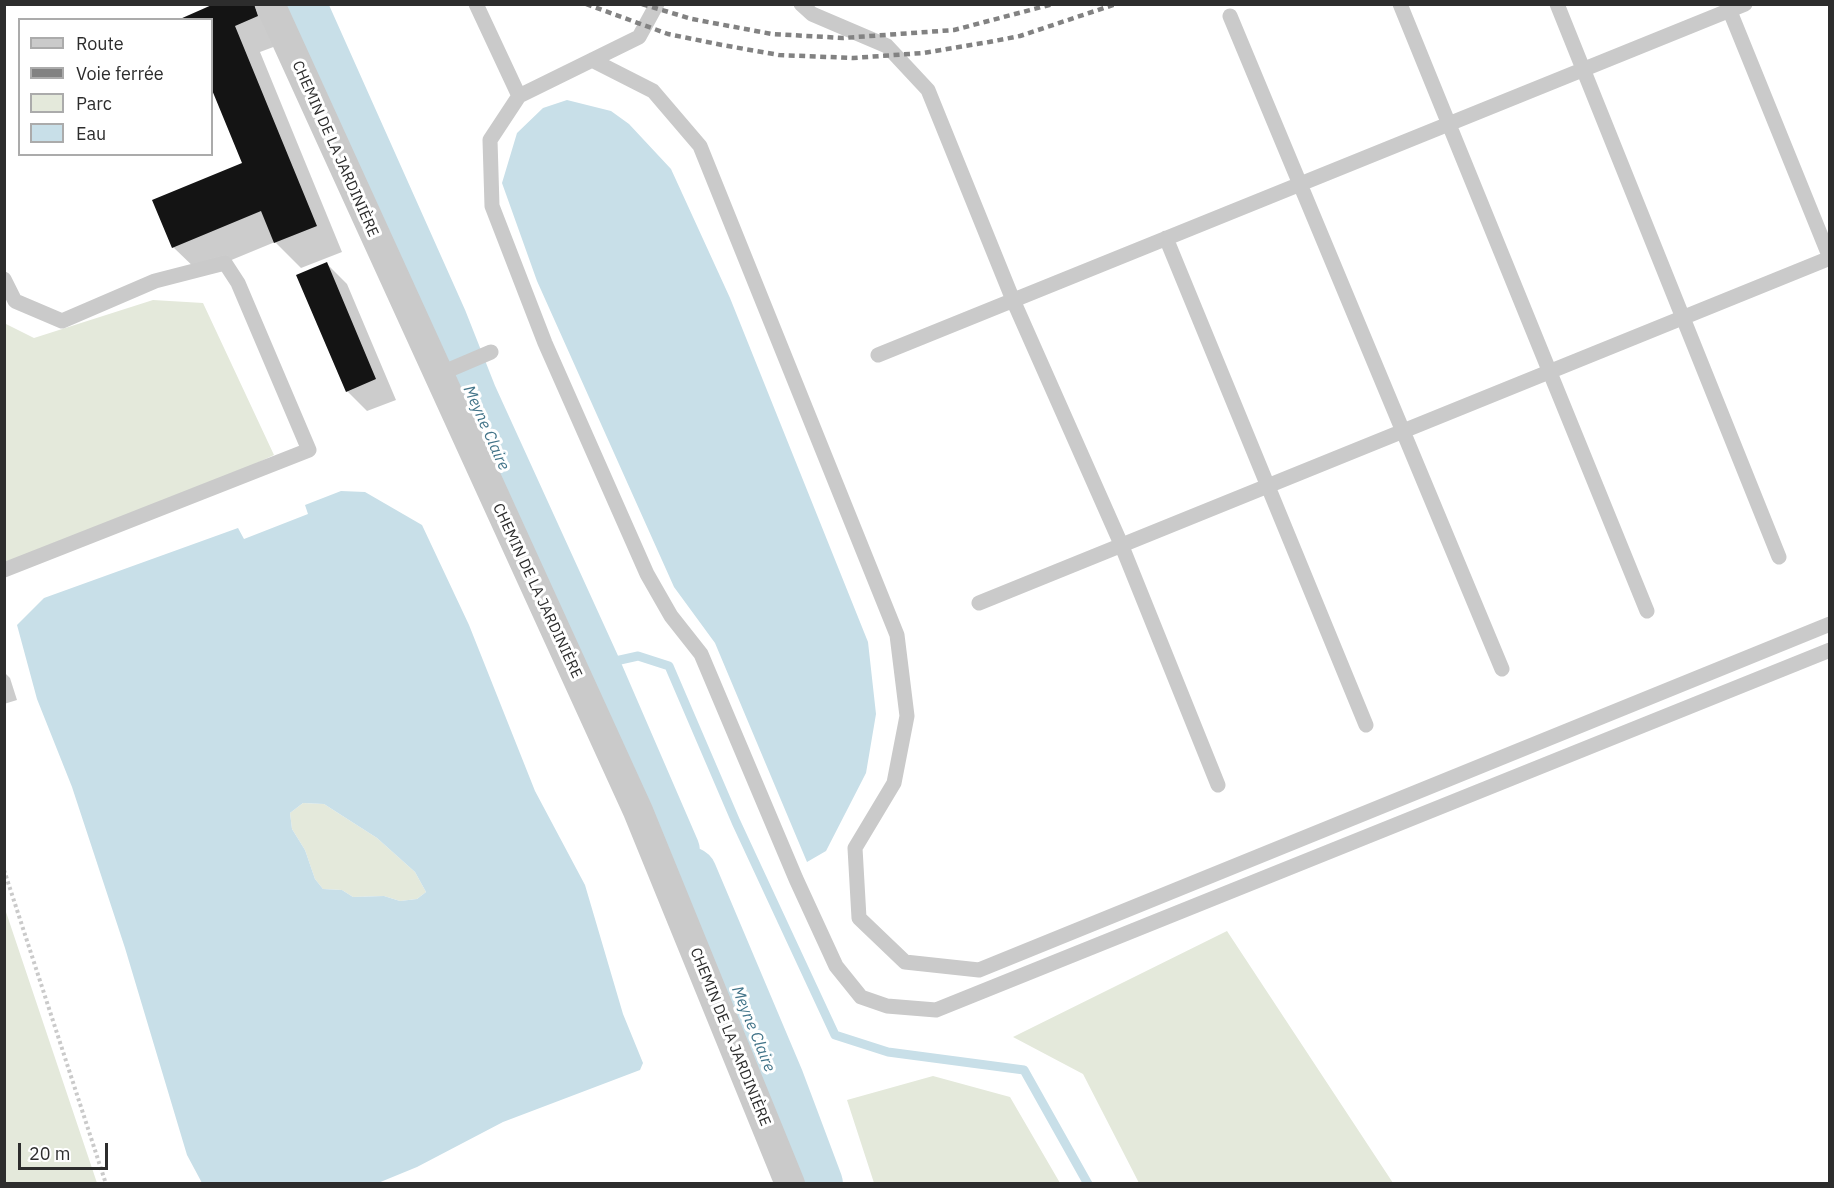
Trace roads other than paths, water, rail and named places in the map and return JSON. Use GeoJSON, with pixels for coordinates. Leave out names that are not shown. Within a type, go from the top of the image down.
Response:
{"type":"FeatureCollection","features":[{"type":"Feature","properties":{"kind":"street","name":"CHEMIN DE LA JARDINIÈRE"},"geometry":{"type":"LineString","coordinates":[[270,4],[638,812],[789,1184]]}},
{"type":"Feature","properties":{"kind":"lane"},"geometry":{"type":"LineString","coordinates":[[476,4],[519,96]]}},
{"type":"Feature","properties":{"kind":"lane"},"geometry":{"type":"LineString","coordinates":[[657,4],[639,37],[519,96],[490,140],[492,206],[545,343],[647,574],[671,616],[701,654],[796,879],[836,966],[861,997],[887,1006],[936,1010],[1830,650]]}},
{"type":"Feature","properties":{"kind":"lane"},"geometry":{"type":"LineString","coordinates":[[801,4],[812,14],[887,46],[928,90],[1013,300],[1120,544],[1218,785]]}},
{"type":"Feature","properties":{"kind":"lane"},"geometry":{"type":"LineString","coordinates":[[1400,4],[1647,611]]}},
{"type":"Feature","properties":{"kind":"lane"},"geometry":{"type":"LineString","coordinates":[[1557,4],[1681,318],[1779,557]]}},
{"type":"Feature","properties":{"kind":"lane"},"geometry":{"type":"LineString","coordinates":[[878,354],[1583,70],[1728,8],[1745,4]]}},
{"type":"Feature","properties":{"kind":"lane"},"geometry":{"type":"LineString","coordinates":[[978,603],[1830,258],[1728,8]]}},
{"type":"Feature","properties":{"kind":"lane"},"geometry":{"type":"LineString","coordinates":[[1230,16],[1502,669]]}},
{"type":"Feature","properties":{"kind":"lane"},"geometry":{"type":"LineString","coordinates":[[592,60],[653,91],[700,146],[897,635],[907,716],[894,783],[855,848],[860,918],[905,962],[980,970],[1830,624]]}},
{"type":"Feature","properties":{"kind":"lane"},"geometry":{"type":"LineString","coordinates":[[1166,238],[1366,725]]}},
{"type":"Feature","properties":{"kind":"lane"},"geometry":{"type":"LineString","coordinates":[[4,279],[15,301],[62,321],[155,281],[225,263],[238,283],[309,450],[4,570]]}},
{"type":"Feature","properties":{"kind":"lane"},"geometry":{"type":"LineString","coordinates":[[438,375],[491,352]]}},
{"type":"Feature","properties":{"kind":"water"},"geometry":{"type":"Polygon","coordinates":[[[567,100],[611,111],[629,124],[671,169],[730,298],[868,642],[876,714],[866,773],[826,851],[807,862],[715,643],[674,587],[537,281],[502,183],[517,133],[543,108],[567,100]]]}},
{"type":"Feature","properties":{"kind":"water"},"geometry":{"type":"Polygon","coordinates":[[[341,491],[365,492],[422,525],[469,625],[535,791],[585,885],[623,1014],[643,1063],[640,1070],[503,1122],[417,1167],[378,1183],[202,1183],[187,1155],[125,948],[72,787],[37,699],[17,625],[44,598],[238,528],[244,539],[308,514],[305,505],[341,491]],[[303,803],[290,813],[292,829],[305,850],[315,879],[323,889],[342,890],[353,897],[384,896],[400,901],[417,899],[426,892],[415,872],[377,838],[324,804],[303,803]]]}},
{"type":"Feature","properties":{"kind":"waterway","name":"Meyne Claire"},"geometry":{"type":"LineString","coordinates":[[299,4],[440,320],[470,396],[593,666],[673,851]]}},
{"type":"Feature","properties":{"kind":"waterway"},"geometry":{"type":"LineString","coordinates":[[593,666],[638,656],[669,666],[736,822],[835,1035],[888,1052],[1024,1070],[1088,1184]]}},
{"type":"Feature","properties":{"kind":"waterway","name":"Meyne Claire"},"geometry":{"type":"LineString","coordinates":[[690,874],[777,1080],[816,1184]]}},
{"type":"Feature","properties":{"kind":"railway"},"geometry":{"type":"LineString","coordinates":[[586,4],[668,34],[722,45],[779,55],[853,58],[923,53],[1020,36],[1116,4]]}},
{"type":"Feature","properties":{"kind":"railway"},"geometry":{"type":"LineString","coordinates":[[642,4],[692,19],[772,34],[843,38],[954,30],[1053,4]]}}]}
